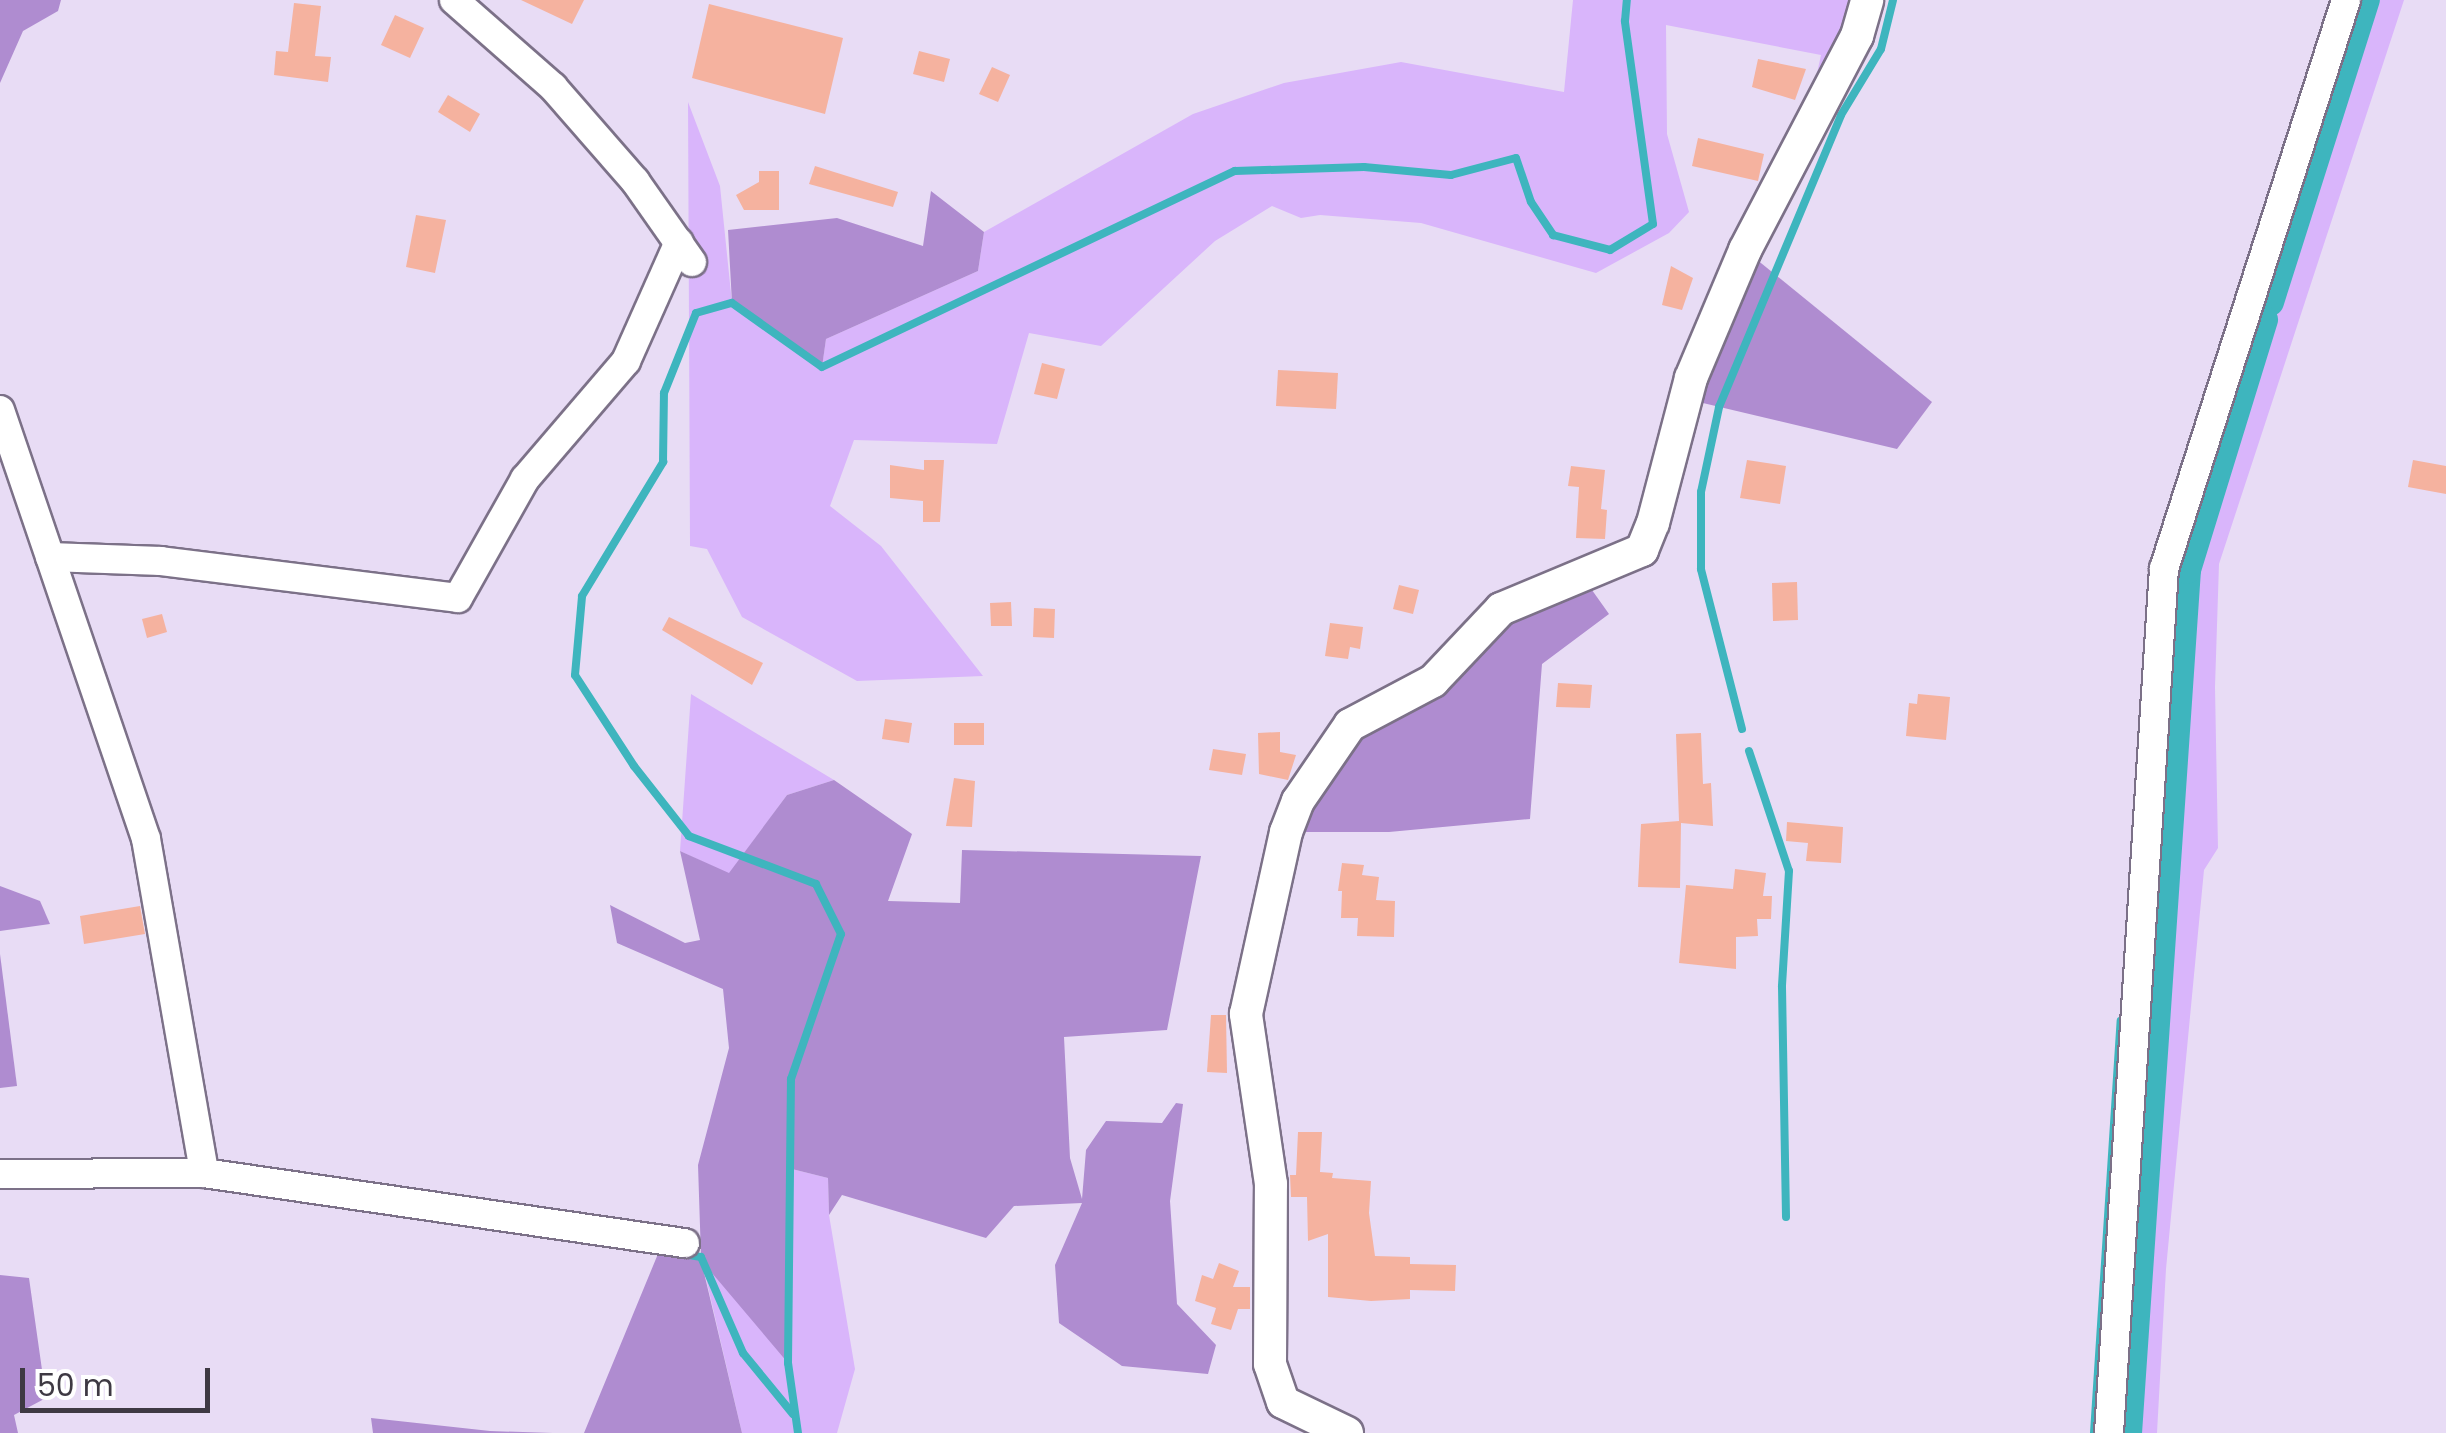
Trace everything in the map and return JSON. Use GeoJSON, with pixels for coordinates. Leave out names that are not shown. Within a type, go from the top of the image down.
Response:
{"type":"FeatureCollection","features":[{"type":"Feature","properties":{"kind":"street"},"geometry":{"type":"LineString","coordinates":[[50,557],[161,562],[458,598],[525,479],[626,362],[686,252],[635,181],[553,87],[454,0]]}},
{"type":"Feature","properties":{"kind":"street"},"geometry":{"type":"LineString","coordinates":[[1347,1433],[1283,1402],[1270,1364],[1271,1184],[1246,1014],[1286,832],[1298,800],[1350,725],[1433,680],[1500,609],[1642,550],[1654,523],[1691,378],[1745,250],[1857,36],[1867,0]]}},
{"type":"Feature","properties":{"kind":"street"},"geometry":{"type":"LineString","coordinates":[[2110,1433],[2164,570],[2346,0]]}},
{"type":"Feature","properties":{"kind":"street"},"geometry":{"type":"LineString","coordinates":[[0,410],[146,839],[204,1172]]}},
{"type":"Feature","properties":{"kind":"street"},"geometry":{"type":"LineString","coordinates":[[0,1174],[204,1172],[685,1243]]}},
{"type":"Feature","properties":{"kind":"shaded area"},"geometry":{"type":"Polygon","coordinates":[[[0,0],[61,0],[58,11],[23,31],[0,83],[0,0]]]}},
{"type":"Feature","properties":{"kind":"shaded area"},"geometry":{"type":"Polygon","coordinates":[[[1573,0],[1867,0],[1811,101],[1821,55],[1666,25],[1667,134],[1689,212],[1669,233],[1596,273],[1421,223],[1320,215],[1301,218],[1272,206],[1215,241],[1101,346],[1029,333],[997,444],[854,440],[830,506],[881,546],[983,676],[857,681],[742,617],[707,549],[690,546],[688,102],[720,186],[732,303],[822,366],[826,339],[978,271],[984,232],[1193,114],[1284,83],[1401,62],[1564,92],[1573,0]]]}},
{"type":"Feature","properties":{"kind":"shaded area"},"geometry":{"type":"Polygon","coordinates":[[[2346,0],[2404,0],[2219,564],[2215,687],[2218,848],[2204,870],[2166,1269],[2157,1433],[2110,1433],[2164,569],[2346,0]]]}},
{"type":"Feature","properties":{"kind":"shaded area"},"geometry":{"type":"Polygon","coordinates":[[[931,191],[984,232],[978,271],[826,339],[822,367],[732,303],[728,230],[837,218],[923,246],[931,191]]]}},
{"type":"Feature","properties":{"kind":"shaded area"},"geometry":{"type":"Polygon","coordinates":[[[1745,250],[1932,402],[1897,449],[1686,399],[1745,250]]]}},
{"type":"Feature","properties":{"kind":"shaded area"},"geometry":{"type":"Polygon","coordinates":[[[1582,576],[1609,614],[1542,664],[1530,819],[1389,832],[1286,832],[1350,725],[1468,642],[1582,576]]]}},
{"type":"Feature","properties":{"kind":"shaded area"},"geometry":{"type":"Polygon","coordinates":[[[691,694],[834,780],[787,795],[729,874],[680,851],[691,694]]]}},
{"type":"Feature","properties":{"kind":"shaded area"},"geometry":{"type":"Polygon","coordinates":[[[834,780],[912,834],[888,901],[960,903],[962,850],[1201,856],[1167,1030],[1064,1037],[1070,1158],[1082,1199],[1086,1150],[1106,1121],[1162,1123],[1176,1103],[1183,1104],[1170,1201],[1177,1304],[1216,1345],[1208,1374],[1122,1366],[1059,1323],[1055,1265],[1082,1203],[1014,1206],[986,1238],[842,1195],[829,1215],[828,1178],[788,1168],[788,1363],[701,1260],[742,1433],[584,1433],[660,1249],[701,1257],[698,1165],[729,1048],[723,989],[617,943],[610,905],[685,943],[700,940],[680,851],[729,873],[787,795],[834,780]]]}},
{"type":"Feature","properties":{"kind":"shaded area"},"geometry":{"type":"Polygon","coordinates":[[[0,886],[40,901],[50,924],[0,931],[0,886]]]}},
{"type":"Feature","properties":{"kind":"shaded area"},"geometry":{"type":"Polygon","coordinates":[[[0,954],[17,1086],[0,1088],[0,954]]]}},
{"type":"Feature","properties":{"kind":"shaded area"},"geometry":{"type":"Polygon","coordinates":[[[788,1168],[828,1178],[829,1215],[855,1369],[837,1433],[742,1433],[701,1257],[787,1361],[788,1168]]]}},
{"type":"Feature","properties":{"kind":"shaded area"},"geometry":{"type":"Polygon","coordinates":[[[0,1275],[29,1278],[46,1398],[14,1415],[18,1433],[0,1433],[0,1275]]]}},
{"type":"Feature","properties":{"kind":"shaded area"},"geometry":{"type":"Polygon","coordinates":[[[371,1418],[490,1431],[553,1433],[373,1433],[371,1418]]]}},
{"type":"Feature","properties":{"kind":"building"},"geometry":{"type":"Polygon","coordinates":[[[521,0],[584,0],[572,24],[521,0]]]}},
{"type":"Feature","properties":{"kind":"building"},"geometry":{"type":"Polygon","coordinates":[[[294,3],[321,6],[315,56],[331,57],[328,82],[274,75],[276,51],[288,52],[294,3]]]}},
{"type":"Feature","properties":{"kind":"building"},"geometry":{"type":"Polygon","coordinates":[[[709,4],[843,38],[825,114],[692,78],[709,4]]]}},
{"type":"Feature","properties":{"kind":"building"},"geometry":{"type":"Polygon","coordinates":[[[395,15],[424,28],[410,58],[381,45],[395,15]]]}},
{"type":"Feature","properties":{"kind":"building"},"geometry":{"type":"Polygon","coordinates":[[[919,51],[950,59],[944,82],[913,74],[919,51]]]}},
{"type":"Feature","properties":{"kind":"building"},"geometry":{"type":"Polygon","coordinates":[[[1758,59],[1806,69],[1795,100],[1752,87],[1758,59]]]}},
{"type":"Feature","properties":{"kind":"building"},"geometry":{"type":"Polygon","coordinates":[[[992,67],[1010,75],[998,102],[979,94],[992,67]]]}},
{"type":"Feature","properties":{"kind":"building"},"geometry":{"type":"Polygon","coordinates":[[[448,95],[480,114],[470,132],[438,112],[448,95]]]}},
{"type":"Feature","properties":{"kind":"building"},"geometry":{"type":"Polygon","coordinates":[[[1698,138],[1764,154],[1758,181],[1692,166],[1698,138]]]}},
{"type":"Feature","properties":{"kind":"building"},"geometry":{"type":"Polygon","coordinates":[[[815,166],[898,192],[893,207],[809,184],[815,166]]]}},
{"type":"Feature","properties":{"kind":"building"},"geometry":{"type":"Polygon","coordinates":[[[759,171],[779,171],[779,210],[744,210],[736,195],[759,182],[759,171]]]}},
{"type":"Feature","properties":{"kind":"building"},"geometry":{"type":"Polygon","coordinates":[[[416,215],[446,220],[435,273],[406,267],[416,215]]]}},
{"type":"Feature","properties":{"kind":"building"},"geometry":{"type":"Polygon","coordinates":[[[1671,266],[1693,278],[1682,310],[1662,305],[1671,266]]]}},
{"type":"Feature","properties":{"kind":"building"},"geometry":{"type":"Polygon","coordinates":[[[1042,363],[1065,369],[1057,399],[1034,394],[1042,363]]]}},
{"type":"Feature","properties":{"kind":"building"},"geometry":{"type":"Polygon","coordinates":[[[1278,370],[1338,373],[1336,409],[1276,406],[1278,370]]]}},
{"type":"Feature","properties":{"kind":"building"},"geometry":{"type":"Polygon","coordinates":[[[924,460],[944,460],[940,522],[923,522],[923,501],[890,498],[890,465],[924,470],[924,460]]]}},
{"type":"Feature","properties":{"kind":"building"},"geometry":{"type":"Polygon","coordinates":[[[1747,460],[1786,466],[1780,504],[1740,498],[1747,460]]]}},
{"type":"Feature","properties":{"kind":"building"},"geometry":{"type":"Polygon","coordinates":[[[2413,460],[2446,466],[2446,494],[2408,487],[2413,460]]]}},
{"type":"Feature","properties":{"kind":"building"},"geometry":{"type":"Polygon","coordinates":[[[1571,466],[1605,470],[1601,509],[1607,510],[1605,539],[1576,538],[1579,487],[1568,486],[1571,466]]]}},
{"type":"Feature","properties":{"kind":"building"},"geometry":{"type":"Polygon","coordinates":[[[1797,582],[1798,620],[1773,621],[1772,583],[1797,582]]]}},
{"type":"Feature","properties":{"kind":"building"},"geometry":{"type":"Polygon","coordinates":[[[1399,585],[1419,590],[1413,614],[1393,609],[1399,585]]]}},
{"type":"Feature","properties":{"kind":"building"},"geometry":{"type":"Polygon","coordinates":[[[1011,602],[1012,626],[991,626],[990,603],[1011,602]]]}},
{"type":"Feature","properties":{"kind":"building"},"geometry":{"type":"Polygon","coordinates":[[[1034,608],[1055,609],[1054,638],[1033,637],[1034,608]]]}},
{"type":"Feature","properties":{"kind":"building"},"geometry":{"type":"Polygon","coordinates":[[[162,614],[167,632],[147,638],[142,619],[162,614]]]}},
{"type":"Feature","properties":{"kind":"building"},"geometry":{"type":"Polygon","coordinates":[[[669,617],[763,663],[752,685],[662,630],[669,617]]]}},
{"type":"Feature","properties":{"kind":"building"},"geometry":{"type":"Polygon","coordinates":[[[1330,623],[1363,627],[1360,649],[1350,647],[1348,659],[1325,656],[1330,623]]]}},
{"type":"Feature","properties":{"kind":"building"},"geometry":{"type":"Polygon","coordinates":[[[1558,683],[1592,685],[1590,708],[1556,707],[1558,683]]]}},
{"type":"Feature","properties":{"kind":"building"},"geometry":{"type":"Polygon","coordinates":[[[1918,694],[1950,697],[1946,740],[1906,736],[1909,703],[1917,704],[1918,694]]]}},
{"type":"Feature","properties":{"kind":"building"},"geometry":{"type":"Polygon","coordinates":[[[885,719],[912,723],[909,743],[882,739],[885,719]]]}},
{"type":"Feature","properties":{"kind":"building"},"geometry":{"type":"Polygon","coordinates":[[[954,723],[984,723],[984,745],[954,745],[954,723]]]}},
{"type":"Feature","properties":{"kind":"building"},"geometry":{"type":"Polygon","coordinates":[[[1280,732],[1280,752],[1296,755],[1288,780],[1259,774],[1258,733],[1280,732]]]}},
{"type":"Feature","properties":{"kind":"building"},"geometry":{"type":"Polygon","coordinates":[[[1701,733],[1703,784],[1711,783],[1713,826],[1681,823],[1680,888],[1638,887],[1641,824],[1679,821],[1676,734],[1701,733]]]}},
{"type":"Feature","properties":{"kind":"building"},"geometry":{"type":"Polygon","coordinates":[[[1213,749],[1246,754],[1242,775],[1209,770],[1213,749]]]}},
{"type":"Feature","properties":{"kind":"building"},"geometry":{"type":"Polygon","coordinates":[[[954,778],[975,781],[972,827],[946,826],[954,778]]]}},
{"type":"Feature","properties":{"kind":"building"},"geometry":{"type":"Polygon","coordinates":[[[1787,822],[1843,827],[1841,863],[1806,861],[1808,843],[1786,841],[1787,822]]]}},
{"type":"Feature","properties":{"kind":"building"},"geometry":{"type":"Polygon","coordinates":[[[1342,863],[1364,865],[1362,875],[1379,877],[1376,900],[1395,901],[1394,937],[1357,936],[1358,918],[1341,918],[1342,891],[1338,891],[1342,863]]]}},
{"type":"Feature","properties":{"kind":"building"},"geometry":{"type":"Polygon","coordinates":[[[1735,869],[1766,873],[1763,896],[1772,896],[1771,919],[1757,919],[1758,936],[1736,937],[1736,969],[1679,963],[1686,885],[1733,889],[1735,869]]]}},
{"type":"Feature","properties":{"kind":"building"},"geometry":{"type":"Polygon","coordinates":[[[140,906],[145,934],[84,944],[80,916],[140,906]]]}},
{"type":"Feature","properties":{"kind":"building"},"geometry":{"type":"Polygon","coordinates":[[[1211,1015],[1226,1015],[1227,1073],[1207,1072],[1211,1015]]]}},
{"type":"Feature","properties":{"kind":"building"},"geometry":{"type":"Polygon","coordinates":[[[1298,1132],[1322,1132],[1320,1172],[1333,1173],[1332,1178],[1371,1181],[1369,1213],[1375,1256],[1410,1257],[1410,1264],[1456,1265],[1455,1291],[1410,1290],[1410,1299],[1371,1301],[1328,1297],[1328,1234],[1308,1241],[1307,1197],[1291,1197],[1290,1175],[1296,1175],[1298,1132]]]}},
{"type":"Feature","properties":{"kind":"building"},"geometry":{"type":"Polygon","coordinates":[[[1219,1263],[1239,1271],[1233,1287],[1250,1287],[1250,1309],[1238,1309],[1231,1330],[1211,1324],[1216,1308],[1195,1301],[1202,1275],[1213,1279],[1219,1263]]]}},
{"type":"Feature","properties":{"kind":"waterway"},"geometry":{"type":"LineString","coordinates":[[798,1433],[788,1363],[791,1079],[841,934],[816,884],[689,836],[634,766],[575,675],[582,596],[663,462],[664,393],[696,313],[732,303],[822,367],[1235,171],[1364,167],[1451,175],[1516,158],[1531,202],[1553,235],[1610,250],[1653,224],[1625,21],[1627,0]]}},
{"type":"Feature","properties":{"kind":"waterway"},"geometry":{"type":"LineString","coordinates":[[1742,729],[1701,569],[1701,492],[1719,407],[1841,115],[1881,49],[1893,0]]}},
{"type":"Feature","properties":{"kind":"waterway"},"geometry":{"type":"LineString","coordinates":[[2270,302],[2366,0]]}},
{"type":"Feature","properties":{"kind":"waterway"},"geometry":{"type":"LineString","coordinates":[[2128,1433],[2187,570],[2264,320]]}},
{"type":"Feature","properties":{"kind":"waterway"},"geometry":{"type":"LineString","coordinates":[[1749,751],[1789,871],[1782,987],[1786,1217]]}},
{"type":"Feature","properties":{"kind":"waterway"},"geometry":{"type":"LineString","coordinates":[[2094,1433],[2121,1021]]}},
{"type":"Feature","properties":{"kind":"waterway"},"geometry":{"type":"LineString","coordinates":[[684,1254],[701,1257],[743,1353],[793,1414]]}}]}
